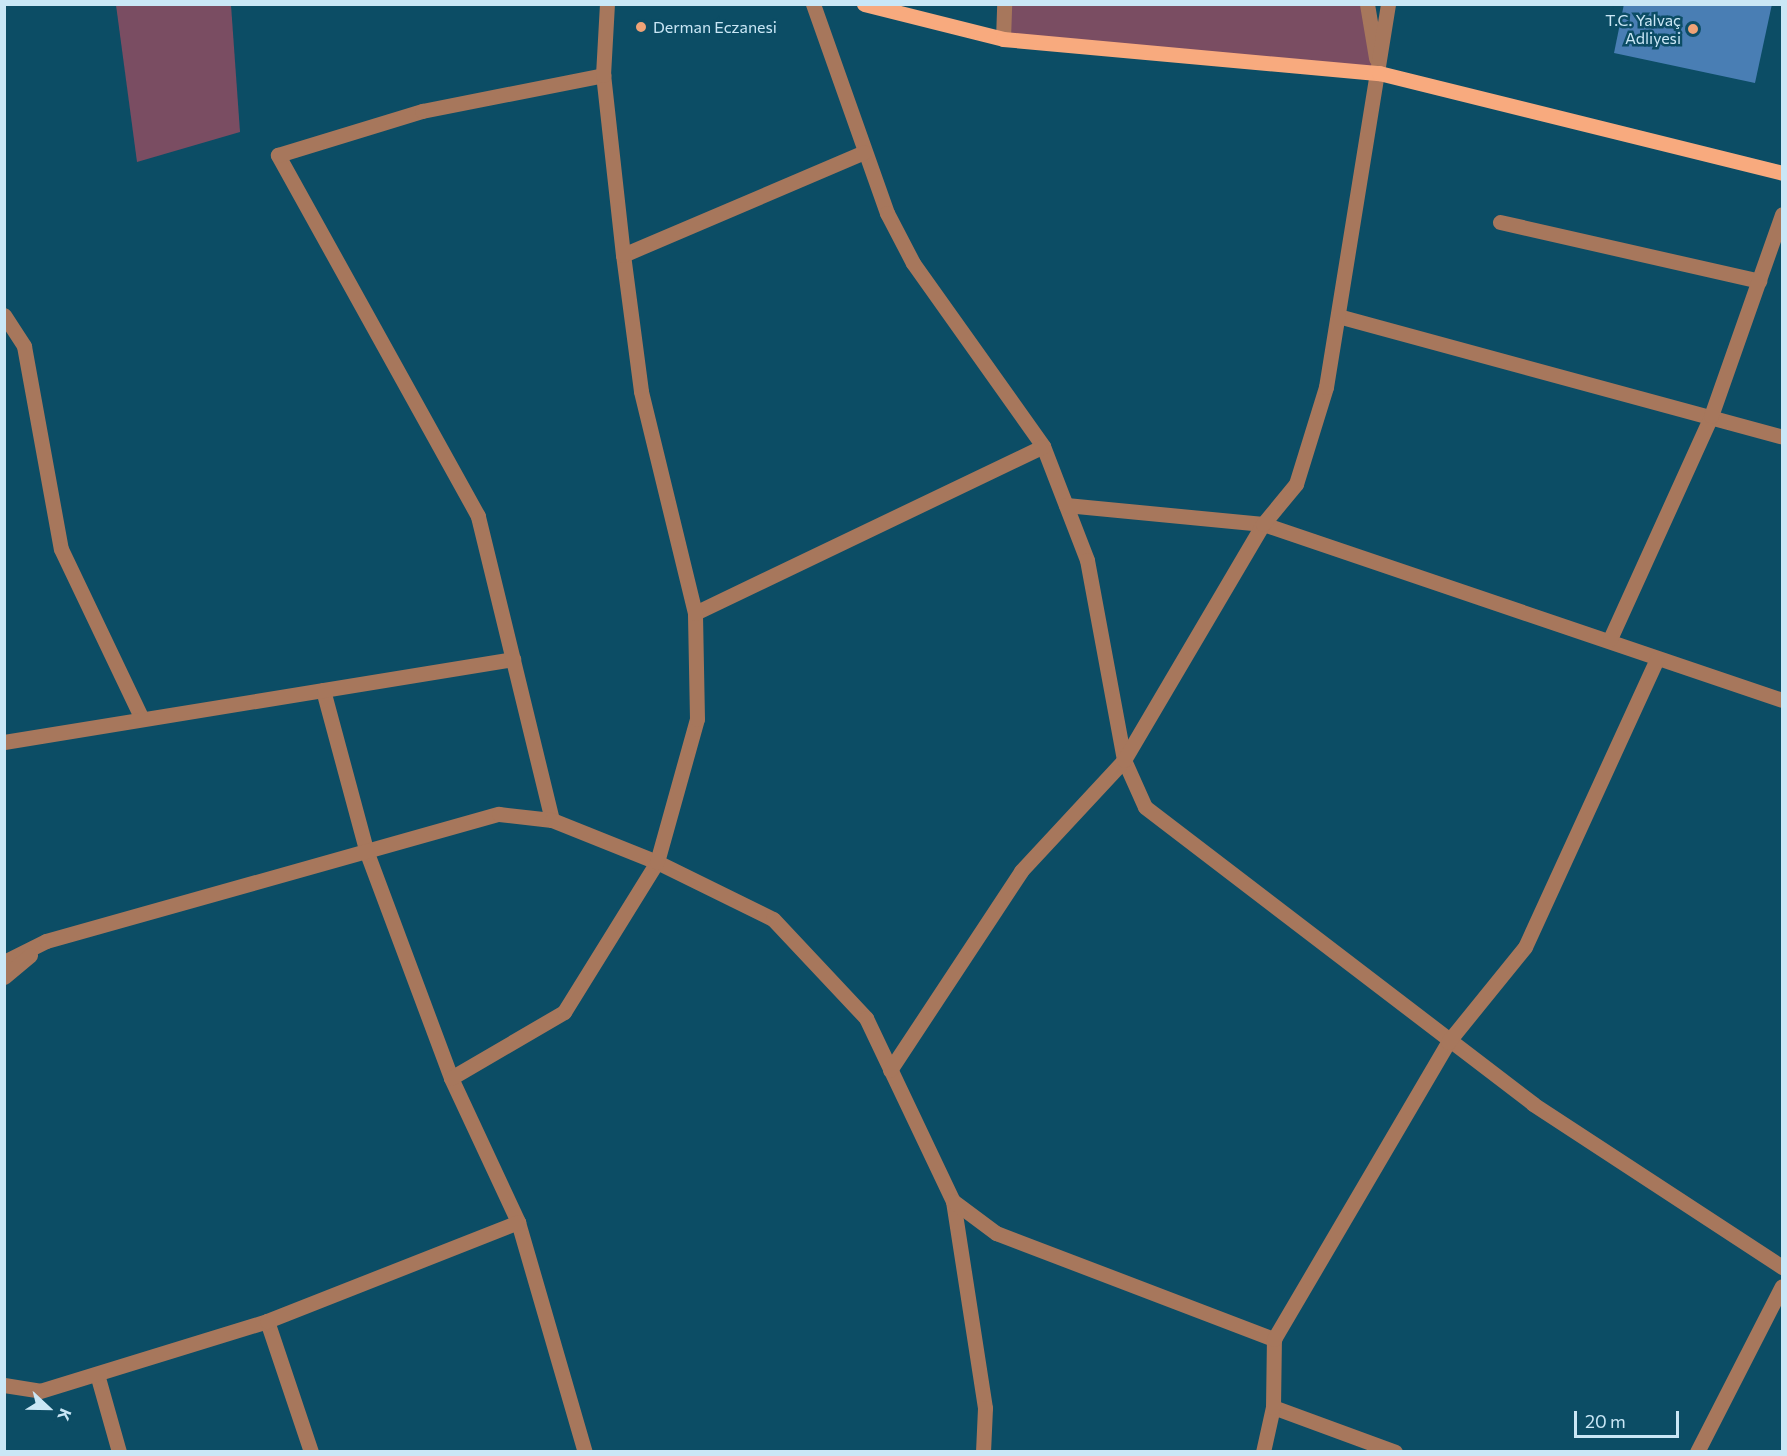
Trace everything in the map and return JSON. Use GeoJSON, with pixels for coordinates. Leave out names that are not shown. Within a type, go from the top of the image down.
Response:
{"type":"FeatureCollection","features":[{"type":"Feature","properties":{"kind":"main road"},"geometry":{"type":"LineString","coordinates":[[864,4],[1003,39],[1379,73],[1782,173]]}},
{"type":"Feature","properties":{"kind":"street"},"geometry":{"type":"LineString","coordinates":[[451,1078],[564,1012],[657,862],[697,718],[695,614],[641,391],[623,255],[603,75],[607,4]]}},
{"type":"Feature","properties":{"kind":"street"},"geometry":{"type":"LineString","coordinates":[[813,4],[864,152],[914,263],[1043,446],[1087,560],[1124,760],[1145,807],[1448,1042],[1782,1267]]}},
{"type":"Feature","properties":{"kind":"street"},"geometry":{"type":"LineString","coordinates":[[1003,39],[1004,4]]}},
{"type":"Feature","properties":{"kind":"street"},"geometry":{"type":"LineString","coordinates":[[1367,4],[1379,73]]}},
{"type":"Feature","properties":{"kind":"street"},"geometry":{"type":"LineString","coordinates":[[890,1070],[1021,871],[1124,760],[1263,524],[1296,484],[1326,387],[1379,73],[1388,4]]}},
{"type":"Feature","properties":{"kind":"street"},"geometry":{"type":"LineString","coordinates":[[552,820],[478,516],[278,155],[422,111],[603,75]]}},
{"type":"Feature","properties":{"kind":"street"},"geometry":{"type":"LineString","coordinates":[[623,255],[864,152]]}},
{"type":"Feature","properties":{"kind":"street"},"geometry":{"type":"LineString","coordinates":[[1610,639],[1711,416],[1782,214]]}},
{"type":"Feature","properties":{"kind":"street"},"geometry":{"type":"LineString","coordinates":[[1500,222],[1759,281]]}},
{"type":"Feature","properties":{"kind":"street"},"geometry":{"type":"LineString","coordinates":[[4,315],[24,346],[61,549],[142,719]]}},
{"type":"Feature","properties":{"kind":"street"},"geometry":{"type":"LineString","coordinates":[[1338,316],[1782,437]]}},
{"type":"Feature","properties":{"kind":"street"},"geometry":{"type":"LineString","coordinates":[[695,614],[1043,446]]}},
{"type":"Feature","properties":{"kind":"street"},"geometry":{"type":"LineString","coordinates":[[1066,505],[1263,524],[1610,639],[1657,659],[1782,700]]}},
{"type":"Feature","properties":{"kind":"street"},"geometry":{"type":"LineString","coordinates":[[4,742],[513,659]]}},
{"type":"Feature","properties":{"kind":"street"},"geometry":{"type":"LineString","coordinates":[[1263,1452],[1273,1407],[1274,1339],[1448,1042],[1526,947],[1657,659]]}},
{"type":"Feature","properties":{"kind":"street"},"geometry":{"type":"LineString","coordinates":[[323,690],[367,853],[451,1078],[518,1222],[585,1452]]}},
{"type":"Feature","properties":{"kind":"street"},"geometry":{"type":"LineString","coordinates":[[4,962],[46,941],[367,853],[499,814],[552,820],[657,862],[773,919],[866,1018],[953,1201],[985,1408],[983,1452]]}},
{"type":"Feature","properties":{"kind":"street"},"geometry":{"type":"LineString","coordinates":[[4,977],[46,941]]}},
{"type":"Feature","properties":{"kind":"street"},"geometry":{"type":"LineString","coordinates":[[953,1201],[996,1233],[1274,1339]]}},
{"type":"Feature","properties":{"kind":"street"},"geometry":{"type":"LineString","coordinates":[[4,1384],[40,1391],[267,1321],[518,1222]]}},
{"type":"Feature","properties":{"kind":"street"},"geometry":{"type":"LineString","coordinates":[[1697,1452],[1782,1286]]}},
{"type":"Feature","properties":{"kind":"street"},"geometry":{"type":"LineString","coordinates":[[267,1321],[311,1452]]}},
{"type":"Feature","properties":{"kind":"street"},"geometry":{"type":"LineString","coordinates":[[97,1374],[119,1452]]}},
{"type":"Feature","properties":{"kind":"street"},"geometry":{"type":"LineString","coordinates":[[1273,1407],[1395,1452]]}},
{"type":"Feature","properties":{"kind":"shaded area"},"geometry":{"type":"Polygon","coordinates":[[[116,5],[231,5],[240,132],[137,162],[116,5]]]}},
{"type":"Feature","properties":{"kind":"shaded area"},"geometry":{"type":"Polygon","coordinates":[[[1004,5],[1367,5],[1379,73],[1003,39],[1004,5]]]}},
{"type":"Feature","properties":{"kind":"building","name":"T.C. Yalvaç Adliyesi"},"geometry":{"type":"Polygon","coordinates":[[[1624,4],[1772,4],[1755,83],[1614,53],[1624,4]]]}},
{"type":"Feature","properties":{"kind":"place","name":"Derman Eczanesi"},"geometry":{"type":"Point","coordinates":[641,27]}},
{"type":"Feature","properties":{"kind":"place","name":"T.C. Yalvaç Adliyesi"},"geometry":{"type":"Point","coordinates":[1693,29]}}]}
